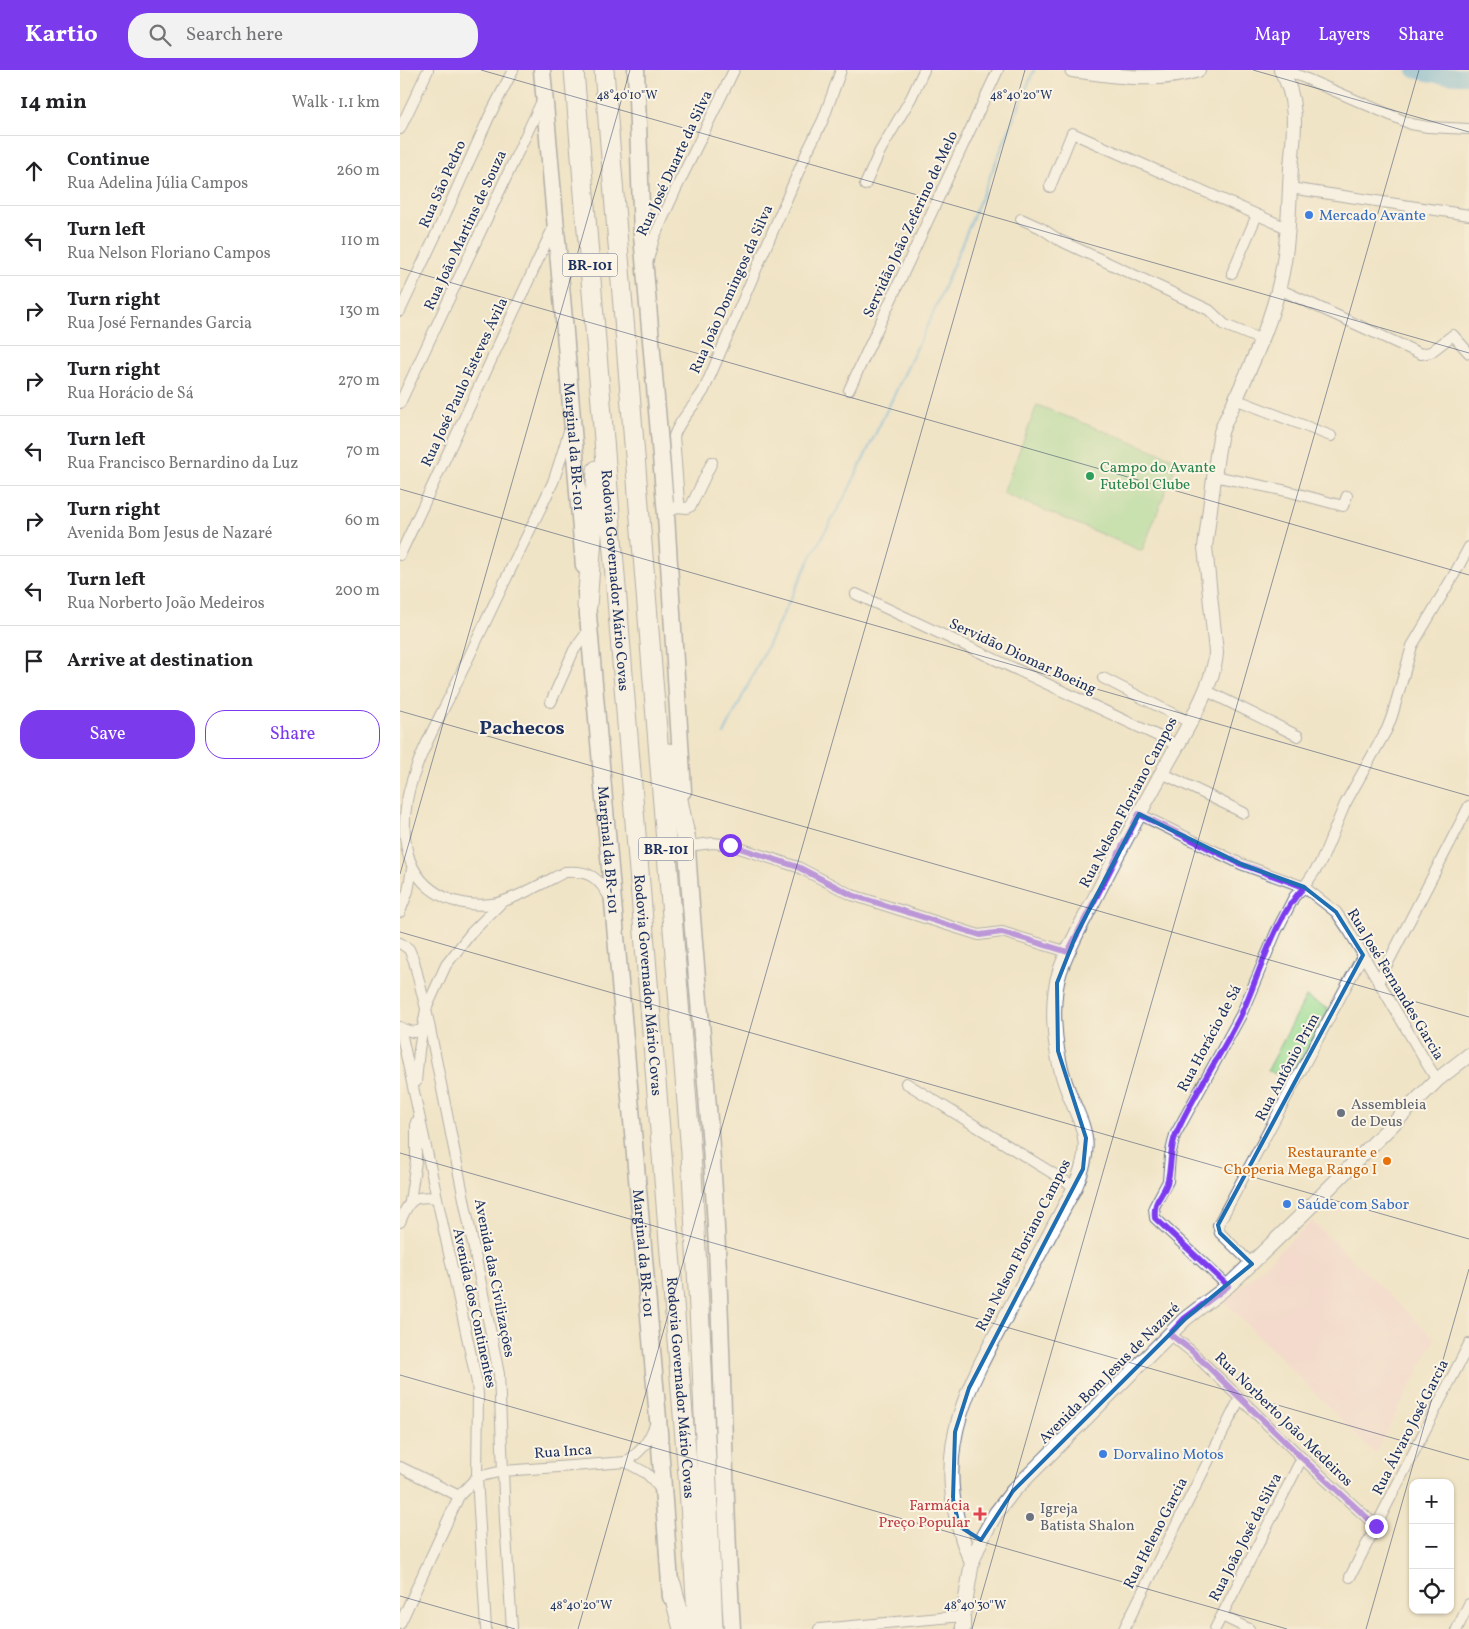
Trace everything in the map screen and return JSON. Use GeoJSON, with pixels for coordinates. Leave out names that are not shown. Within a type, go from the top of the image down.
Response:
{"type":"FeatureCollection","features":[{"type":"Feature","properties":{"kind":"highway","name":"Rodovia Governador Mário Covas"},"geometry":{"type":"LineString","coordinates":[[574,70],[689,1488],[698,1629]]}},
{"type":"Feature","properties":{"kind":"highway","name":"Rodovia Governador Mário Covas"},"geometry":{"type":"LineString","coordinates":[[604,70],[691,1154],[713,1629]]}},
{"type":"Feature","properties":{"kind":"highway"},"geometry":{"type":"LineString","coordinates":[[610,142],[616,70]]}},
{"type":"Feature","properties":{"kind":"highway"},"geometry":{"type":"LineString","coordinates":[[587,606],[601,409]]}},
{"type":"Feature","properties":{"kind":"highway"},"geometry":{"type":"LineString","coordinates":[[650,648],[686,846]]}},
{"type":"Feature","properties":{"kind":"highway"},"geometry":{"type":"LineString","coordinates":[[671,1584],[683,1629]]}},
{"type":"Feature","properties":{"kind":"main road","name":"Marginal da BR-101"},"geometry":{"type":"LineString","coordinates":[[542,70],[658,1419],[674,1629]]}},
{"type":"Feature","properties":{"kind":"main road"},"geometry":{"type":"LineString","coordinates":[[636,70],[645,271],[672,511],[686,846],[710,1125],[720,1306],[727,1542],[732,1629]]}},
{"type":"Feature","properties":{"kind":"street"},"geometry":{"type":"LineString","coordinates":[[400,129],[428,70]]}},
{"type":"Feature","properties":{"kind":"street","name":"Rua São Pedro"},"geometry":{"type":"LineString","coordinates":[[400,311],[489,117],[513,70]]}},
{"type":"Feature","properties":{"kind":"street","name":"Rua José Duarte da Silva"},"geometry":{"type":"LineString","coordinates":[[645,271],[654,238],[676,188],[734,70]]}},
{"type":"Feature","properties":{"kind":"street","name":"Rua João Domingos da Silva"},"geometry":{"type":"LineString","coordinates":[[672,511],[679,502],[674,436],[677,427],[704,390],[807,152],[823,120],[841,70]]}},
{"type":"Feature","properties":{"kind":"street"},"geometry":{"type":"LineString","coordinates":[[864,185],[880,151],[911,98],[924,70]]}},
{"type":"Feature","properties":{"kind":"street","name":"Servidão João Zeferino de Melo"},"geometry":{"type":"LineString","coordinates":[[849,390],[998,70]]}},
{"type":"Feature","properties":{"kind":"street"},"geometry":{"type":"LineString","coordinates":[[1072,70],[1150,78],[1168,77],[1198,70]]}},
{"type":"Feature","properties":{"kind":"street","name":"Rua Nelson Floriano Campos"},"geometry":{"type":"LineString","coordinates":[[972,1562],[967,1554],[953,1499],[951,1461],[955,1432],[961,1409],[976,1373],[1075,1187],[1085,1159],[1086,1138],[1062,1070],[1055,1020],[1057,983],[1068,952],[1212,676],[1216,659],[1204,547],[1221,432],[1262,340],[1279,289],[1284,261],[1294,111],[1289,87],[1281,70]]}},
{"type":"Feature","properties":{"kind":"street"},"geometry":{"type":"LineString","coordinates":[[1286,70],[1404,122],[1428,127],[1469,129]]}},
{"type":"Feature","properties":{"kind":"street","name":"Rua João Martins de Souza"},"geometry":{"type":"LineString","coordinates":[[400,403],[544,96]]}},
{"type":"Feature","properties":{"kind":"street"},"geometry":{"type":"LineString","coordinates":[[1050,187],[1072,132],[1287,228]]}},
{"type":"Feature","properties":{"kind":"street"},"geometry":{"type":"LineString","coordinates":[[1290,188],[1469,215]]}},
{"type":"Feature","properties":{"kind":"street"},"geometry":{"type":"LineString","coordinates":[[1232,273],[1257,215]]}},
{"type":"Feature","properties":{"kind":"street"},"geometry":{"type":"LineString","coordinates":[[1021,219],[1041,228],[1060,240],[1209,310],[1225,325],[1262,340]]}},
{"type":"Feature","properties":{"kind":"street","name":"Rua José Paulo Esteves Ávila"},"geometry":{"type":"LineString","coordinates":[[400,555],[556,222]]}},
{"type":"Feature","properties":{"kind":"street"},"geometry":{"type":"LineString","coordinates":[[1279,289],[1422,354],[1431,352],[1454,335],[1469,353]]}},
{"type":"Feature","properties":{"kind":"street"},"geometry":{"type":"LineString","coordinates":[[1235,399],[1331,436]]}},
{"type":"Feature","properties":{"kind":"street"},"geometry":{"type":"LineString","coordinates":[[573,421],[553,481],[439,719],[414,776],[406,800],[404,834],[406,852],[412,869],[419,878],[430,889],[443,897],[457,902],[482,905],[502,902],[565,872],[576,871],[596,878],[603,885],[614,904]]}},
{"type":"Feature","properties":{"kind":"street"},"geometry":{"type":"LineString","coordinates":[[672,511],[691,506],[712,462]]}},
{"type":"Feature","properties":{"kind":"street"},"geometry":{"type":"LineString","coordinates":[[1214,476],[1277,489],[1343,506],[1347,496]]}},
{"type":"Feature","properties":{"kind":"street","name":"Rua Horácio de Sá"},"geometry":{"type":"LineString","coordinates":[[1228,1286],[1155,1218],[1154,1207],[1168,1181],[1170,1156],[1175,1135],[1233,1031],[1276,932],[1294,897],[1304,887],[1321,862],[1345,804],[1387,729],[1412,646],[1469,547]]}},
{"type":"Feature","properties":{"kind":"street","name":"Servidão Diomar Boeing"},"geometry":{"type":"LineString","coordinates":[[856,594],[1177,745]]}},
{"type":"Feature","properties":{"kind":"street"},"geometry":{"type":"LineString","coordinates":[[550,702],[574,650],[589,630]]}},
{"type":"Feature","properties":{"kind":"street"},"geometry":{"type":"LineString","coordinates":[[1103,678],[1189,722]]}},
{"type":"Feature","properties":{"kind":"street"},"geometry":{"type":"LineString","coordinates":[[1205,690],[1298,736]]}},
{"type":"Feature","properties":{"kind":"street"},"geometry":{"type":"LineString","coordinates":[[1162,773],[1244,813]]}},
{"type":"Feature","properties":{"kind":"street"},"geometry":{"type":"LineString","coordinates":[[1378,982],[1469,806]]}},
{"type":"Feature","properties":{"kind":"street","name":"Rua José Fernandes Garcia"},"geometry":{"type":"LineString","coordinates":[[1139,814],[1241,864],[1304,887],[1336,912],[1364,955],[1378,982],[1437,1080]]}},
{"type":"Feature","properties":{"kind":"street"},"geometry":{"type":"LineString","coordinates":[[686,846],[703,843],[730,845],[798,867],[852,895],[980,935],[1002,932],[1068,952]]}},
{"type":"Feature","properties":{"kind":"street"},"geometry":{"type":"LineString","coordinates":[[400,912],[408,891],[412,869]]}},
{"type":"Feature","properties":{"kind":"street"},"geometry":{"type":"LineString","coordinates":[[408,891],[413,887],[419,886],[430,889]]}},
{"type":"Feature","properties":{"kind":"street"},"geometry":{"type":"LineString","coordinates":[[410,1201],[416,1161],[416,1074],[426,1009],[446,965],[482,921],[502,902]]}},
{"type":"Feature","properties":{"kind":"street"},"geometry":{"type":"LineString","coordinates":[[472,904],[481,914],[482,921]]}},
{"type":"Feature","properties":{"kind":"street","name":"Avenida das Civilizações"},"geometry":{"type":"LineString","coordinates":[[400,942],[409,949],[414,961],[426,1009],[500,1374],[512,1629]]}},
{"type":"Feature","properties":{"kind":"street","name":"Rua Antônio Prim"},"geometry":{"type":"LineString","coordinates":[[1252,1264],[1220,1233],[1218,1225],[1364,955]]}},
{"type":"Feature","properties":{"kind":"street"},"geometry":{"type":"LineString","coordinates":[[400,1028],[409,1032],[422,1030]]}},
{"type":"Feature","properties":{"kind":"street","name":"Avenida dos Continentes"},"geometry":{"type":"LineString","coordinates":[[400,1028],[477,1383],[477,1477],[486,1629]]}},
{"type":"Feature","properties":{"kind":"street","name":"Avenida Bom Jesus de Nazaré"},"geometry":{"type":"LineString","coordinates":[[963,1623],[972,1562],[996,1512],[1013,1491],[1184,1319],[1228,1286],[1252,1264],[1437,1080],[1469,1056]]}},
{"type":"Feature","properties":{"kind":"street"},"geometry":{"type":"LineString","coordinates":[[906,1083],[1075,1187]]}},
{"type":"Feature","properties":{"kind":"street"},"geometry":{"type":"LineString","coordinates":[[400,1222],[410,1201],[420,1197],[437,1198]]}},
{"type":"Feature","properties":{"kind":"street","name":"Rua Norberto João Medeiros"},"geometry":{"type":"LineString","coordinates":[[1170,1334],[1191,1350],[1302,1458],[1376,1526]]}},
{"type":"Feature","properties":{"kind":"street","name":"Rua Álvaro José Garcia"},"geometry":{"type":"LineString","coordinates":[[1350,1577],[1469,1344]]}},
{"type":"Feature","properties":{"kind":"street","name":"Rua Heleno Garcia"},"geometry":{"type":"LineString","coordinates":[[1124,1629],[1240,1398]]}},
{"type":"Feature","properties":{"kind":"street"},"geometry":{"type":"LineString","coordinates":[[658,1419],[648,1442],[626,1462],[646,1473],[654,1480],[664,1494]]}},
{"type":"Feature","properties":{"kind":"street","name":"Rua João José da Silva"},"geometry":{"type":"LineString","coordinates":[[1215,1629],[1302,1458]]}},
{"type":"Feature","properties":{"kind":"street","name":"Rua Inca"},"geometry":{"type":"LineString","coordinates":[[477,1477],[504,1471],[626,1462]]}},
{"type":"Feature","properties":{"kind":"street"},"geometry":{"type":"LineString","coordinates":[[400,1467],[459,1496]]}},
{"type":"Feature","properties":{"kind":"street"},"geometry":{"type":"LineString","coordinates":[[400,1624],[459,1496],[477,1477]]}},
{"type":"Feature","properties":{"kind":"street"},"geometry":{"type":"LineString","coordinates":[[959,1526],[973,1537],[981,1540]]}},
{"type":"Feature","properties":{"kind":"street"},"geometry":{"type":"LineString","coordinates":[[1457,1629],[1469,1604]]}},
{"type":"Feature","properties":{"kind":"street"},"geometry":{"type":"LineString","coordinates":[[1222,1616],[1250,1629]]}},
{"type":"Feature","properties":{"kind":"street"},"geometry":{"type":"LineString","coordinates":[[819,1629],[963,1623]]}},
{"type":"Feature","properties":{"kind":"highlighted area"},"geometry":{"type":"Polygon","coordinates":[[[1139,814],[1241,864],[1304,887],[1336,912],[1363,955],[1218,1225],[1220,1233],[1252,1264],[1185,1319],[1013,1491],[981,1540],[959,1526],[953,1499],[955,1432],[969,1388],[1083,1169],[1086,1138],[1058,1051],[1057,983],[1076,935],[1139,814]]]}},
{"type":"Feature","properties":{"kind":"shaded area"},"geometry":{"type":"Polygon","coordinates":[[[1312,1221],[1435,1339],[1375,1454],[1225,1302],[1312,1221]]]}},
{"type":"Feature","properties":{"kind":"green space","name":"Campo do Avante Futebol Clube"},"geometry":{"type":"Polygon","coordinates":[[[1037,405],[1178,460],[1142,551],[1003,493],[1037,405]]]}},
{"type":"Feature","properties":{"kind":"green space"},"geometry":{"type":"Polygon","coordinates":[[[1306,997],[1329,1009],[1290,1082],[1268,1070],[1306,997]]]}},
{"type":"Feature","properties":{"kind":"waterway"},"geometry":{"type":"LineString","coordinates":[[724,734],[812,555],[848,491],[932,316],[1034,70]]}},
{"type":"Feature","properties":{"kind":"waterway"},"geometry":{"type":"LineString","coordinates":[[1415,70],[1442,76],[1469,76]]}},
{"type":"Feature","properties":{"kind":"place","name":"Mercado Avante"},"geometry":{"type":"Point","coordinates":[1309,215]}},
{"type":"Feature","properties":{"kind":"place","name":"Campo do Avante Futebol Clube"},"geometry":{"type":"Point","coordinates":[1090,476]}},
{"type":"Feature","properties":{"kind":"place","name":"Assembleia de Deus"},"geometry":{"type":"Point","coordinates":[1341,1113]}},
{"type":"Feature","properties":{"kind":"place","name":"Restaurante e Choperia Mega Rango I"},"geometry":{"type":"Point","coordinates":[1387,1161]}},
{"type":"Feature","properties":{"kind":"place","name":"Saúde com Sabor"},"geometry":{"type":"Point","coordinates":[1287,1204]}},
{"type":"Feature","properties":{"kind":"place","name":"Dorvalino Motos"},"geometry":{"type":"Point","coordinates":[1103,1454]}},
{"type":"Feature","properties":{"kind":"place","name":"Farmácia Preço Popular"},"geometry":{"type":"Point","coordinates":[980,1514]}},
{"type":"Feature","properties":{"kind":"place","name":"Igreja Batista Shalon"},"geometry":{"type":"Point","coordinates":[1030,1517]}},
{"type":"Feature","properties":{"kind":"district","name":"Pachecos"},"geometry":{"type":"Point","coordinates":[522,727]}},
{"type":"Feature","properties":{"kind":"route"},"geometry":{"type":"LineString","coordinates":[[730,845],[798,867],[852,895],[980,935],[1002,932],[1068,952],[1139,814],[1241,864],[1304,887],[1294,897],[1276,932],[1233,1031],[1175,1135],[1170,1156],[1168,1181],[1154,1207],[1155,1218],[1228,1286],[1184,1319],[1170,1334],[1191,1350],[1302,1458],[1376,1526]]}}]}
